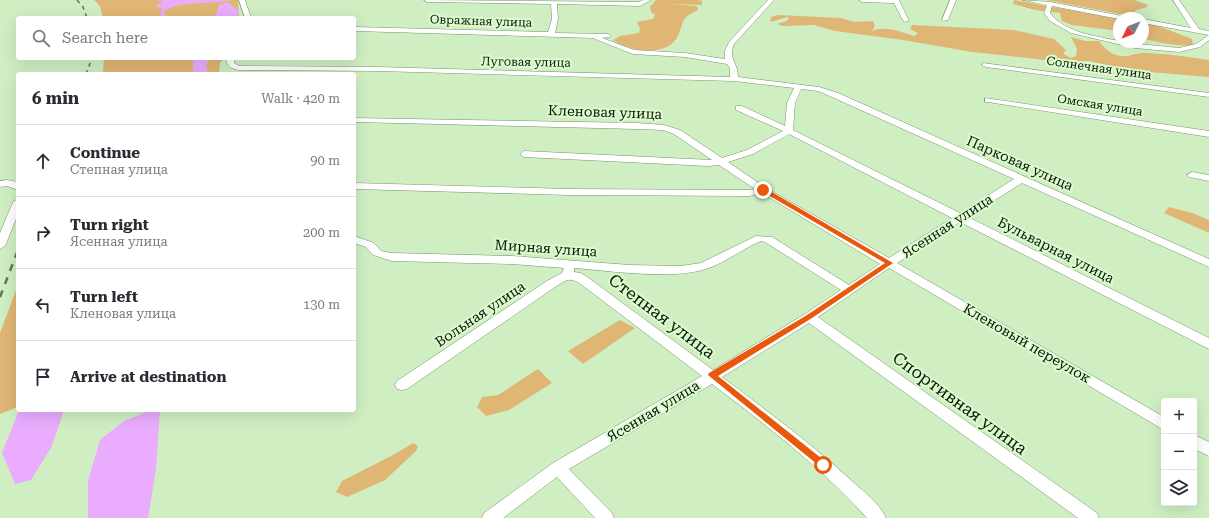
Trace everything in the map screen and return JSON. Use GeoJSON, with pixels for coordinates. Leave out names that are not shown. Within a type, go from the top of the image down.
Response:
{"type":"FeatureCollection","features":[{"type":"Feature","properties":{"kind":"street"},"geometry":{"type":"LineString","coordinates":[[242,0],[247,16]]}},
{"type":"Feature","properties":{"kind":"street"},"geometry":{"type":"LineString","coordinates":[[427,0],[640,4],[648,0]]}},
{"type":"Feature","properties":{"kind":"street"},"geometry":{"type":"LineString","coordinates":[[734,79],[734,68],[729,62],[728,51],[731,43],[771,0]]}},
{"type":"Feature","properties":{"kind":"street"},"geometry":{"type":"LineString","coordinates":[[862,0],[896,1],[906,21]]}},
{"type":"Feature","properties":{"kind":"street"},"geometry":{"type":"LineString","coordinates":[[945,20],[953,0]]}},
{"type":"Feature","properties":{"kind":"street"},"geometry":{"type":"LineString","coordinates":[[1026,0],[1113,16]]}},
{"type":"Feature","properties":{"kind":"street"},"geometry":{"type":"LineString","coordinates":[[1176,0],[1196,30]]}},
{"type":"Feature","properties":{"kind":"street"},"geometry":{"type":"LineString","coordinates":[[551,34],[555,19],[554,3]]}},
{"type":"Feature","properties":{"kind":"street"},"geometry":{"type":"LineString","coordinates":[[1050,4],[1047,13],[1052,20],[1073,32],[1106,40],[1135,46],[1179,50],[1198,46],[1209,38]]}},
{"type":"Feature","properties":{"kind":"street"},"geometry":{"type":"LineString","coordinates":[[1149,22],[1209,33]]}},
{"type":"Feature","properties":{"kind":"street","name":"Овражная улица"},"geometry":{"type":"LineString","coordinates":[[356,29],[608,36]]}},
{"type":"Feature","properties":{"kind":"street"},"geometry":{"type":"LineString","coordinates":[[589,35],[633,52],[685,55],[729,62]]}},
{"type":"Feature","properties":{"kind":"street"},"geometry":{"type":"LineString","coordinates":[[230,60],[230,63],[235,69]]}},
{"type":"Feature","properties":{"kind":"street","name":"Солнечная улица"},"geometry":{"type":"LineString","coordinates":[[986,65],[1209,96]]}},
{"type":"Feature","properties":{"kind":"street","name":"Луговая улица"},"geometry":{"type":"LineString","coordinates":[[235,69],[378,69],[734,79],[818,89]]}},
{"type":"Feature","properties":{"kind":"street"},"geometry":{"type":"LineString","coordinates":[[524,154],[722,163],[758,148],[789,130],[791,103],[798,87]]}},
{"type":"Feature","properties":{"kind":"street","name":"Парковая улица"},"geometry":{"type":"LineString","coordinates":[[818,89],[835,95],[1209,263]]}},
{"type":"Feature","properties":{"kind":"street","name":"Омская улица"},"geometry":{"type":"LineString","coordinates":[[988,100],[1209,134]]}},
{"type":"Feature","properties":{"kind":"street","name":"Бульварная улица"},"geometry":{"type":"LineString","coordinates":[[739,108],[789,130],[1209,344]]}},
{"type":"Feature","properties":{"kind":"street","name":"Кленовая улица"},"geometry":{"type":"LineString","coordinates":[[356,120],[664,128],[677,132],[691,139],[722,163],[763,190],[889,263]]}},
{"type":"Feature","properties":{"kind":"street"},"geometry":{"type":"LineString","coordinates":[[1192,175],[1209,178]]}},
{"type":"Feature","properties":{"kind":"street","name":"Ясенная улица"},"geometry":{"type":"LineString","coordinates":[[490,518],[558,468],[653,413],[712,375],[809,317],[889,263],[962,218],[1021,179]]}},
{"type":"Feature","properties":{"kind":"street"},"geometry":{"type":"LineString","coordinates":[[0,184],[7,183],[16,185]]}},
{"type":"Feature","properties":{"kind":"street"},"geometry":{"type":"LineString","coordinates":[[356,186],[569,192],[749,193],[763,190]]}},
{"type":"Feature","properties":{"kind":"street"},"geometry":{"type":"LineString","coordinates":[[0,246],[16,207]]}},
{"type":"Feature","properties":{"kind":"street","name":"Мирная улица"},"geometry":{"type":"LineString","coordinates":[[356,240],[370,245],[377,253],[392,257],[512,260],[568,270],[681,270],[698,268],[711,263],[760,238],[768,239],[850,290]]}},
{"type":"Feature","properties":{"kind":"street","name":"Кленовый переулок"},"geometry":{"type":"LineString","coordinates":[[889,263],[1161,422]]}},
{"type":"Feature","properties":{"kind":"street","name":"Степная улица"},"geometry":{"type":"LineString","coordinates":[[568,270],[712,375],[823,465],[864,502],[878,518]]}},
{"type":"Feature","properties":{"kind":"street","name":"Вольная улица"},"geometry":{"type":"LineString","coordinates":[[402,385],[551,284],[568,270]]}},
{"type":"Feature","properties":{"kind":"street","name":"Спортивная улица"},"geometry":{"type":"LineString","coordinates":[[809,317],[1091,518]]}},
{"type":"Feature","properties":{"kind":"street"},"geometry":{"type":"LineString","coordinates":[[1197,444],[1209,450]]}},
{"type":"Feature","properties":{"kind":"street"},"geometry":{"type":"LineString","coordinates":[[558,468],[606,518]]}},
{"type":"Feature","properties":{"kind":"shaded area"},"geometry":{"type":"Polygon","coordinates":[[[94,0],[238,0],[239,16],[102,16],[100,6],[94,0]]]}},
{"type":"Feature","properties":{"kind":"shaded area"},"geometry":{"type":"Polygon","coordinates":[[[155,0],[232,0],[180,5],[164,11],[165,16],[160,16],[162,8],[155,6],[164,1],[155,0]]]}},
{"type":"Feature","properties":{"kind":"shaded area"},"geometry":{"type":"Polygon","coordinates":[[[656,0],[698,0],[702,1],[702,5],[669,4],[697,6],[698,10],[685,18],[679,34],[671,45],[655,50],[646,50],[628,47],[613,40],[620,36],[639,33],[640,29],[637,22],[653,19],[655,15],[651,12],[650,7],[656,0]]]}},
{"type":"Feature","properties":{"kind":"shaded area"},"geometry":{"type":"Polygon","coordinates":[[[1014,0],[1113,18],[1113,30],[1072,25],[1062,21],[1060,13],[1035,10],[1013,4],[1014,0]]]}},
{"type":"Feature","properties":{"kind":"shaded area"},"geometry":{"type":"Polygon","coordinates":[[[1046,0],[1134,0],[1148,5],[1145,8],[1136,10],[1134,12],[1113,13],[1046,0]]]}},
{"type":"Feature","properties":{"kind":"shaded area"},"geometry":{"type":"Polygon","coordinates":[[[227,2],[239,11],[238,16],[214,16],[216,15],[219,5],[227,2]]]}},
{"type":"Feature","properties":{"kind":"shaded area"},"geometry":{"type":"Polygon","coordinates":[[[778,15],[841,18],[854,22],[873,21],[875,26],[872,31],[877,29],[887,29],[914,36],[918,33],[910,29],[912,25],[1014,30],[1054,39],[1066,50],[1063,54],[1071,58],[1076,56],[1077,49],[1071,37],[1085,41],[1099,41],[1109,51],[1118,55],[1125,56],[1140,53],[1152,53],[1209,60],[1209,77],[1150,72],[1089,61],[1063,62],[972,52],[903,40],[835,31],[814,25],[783,26],[777,24],[787,21],[789,17],[770,21],[771,17],[778,15]]]}},
{"type":"Feature","properties":{"kind":"shaded area"},"geometry":{"type":"Polygon","coordinates":[[[1149,24],[1156,25],[1192,39],[1193,45],[1174,45],[1149,40],[1149,24]]]}},
{"type":"Feature","properties":{"kind":"shaded area"},"geometry":{"type":"Polygon","coordinates":[[[104,60],[222,60],[220,63],[219,72],[103,72],[104,60]]]}},
{"type":"Feature","properties":{"kind":"shaded area"},"geometry":{"type":"Polygon","coordinates":[[[193,60],[209,60],[206,65],[208,72],[193,72],[193,60]]]}},
{"type":"Feature","properties":{"kind":"shaded area"},"geometry":{"type":"Polygon","coordinates":[[[1169,207],[1192,213],[1209,220],[1209,233],[1164,213],[1169,207]]]}},
{"type":"Feature","properties":{"kind":"shaded area"},"geometry":{"type":"Polygon","coordinates":[[[16,290],[16,408],[0,414],[0,333],[16,290]]]}},
{"type":"Feature","properties":{"kind":"shaded area"},"geometry":{"type":"Polygon","coordinates":[[[620,320],[635,328],[583,364],[568,351],[620,320]]]}},
{"type":"Feature","properties":{"kind":"shaded area"},"geometry":{"type":"Polygon","coordinates":[[[538,369],[552,383],[509,410],[486,416],[477,407],[482,397],[498,395],[538,369]]]}},
{"type":"Feature","properties":{"kind":"shaded area"},"geometry":{"type":"Polygon","coordinates":[[[18,412],[63,412],[52,446],[31,480],[15,484],[2,453],[18,412]]]}},
{"type":"Feature","properties":{"kind":"shaded area"},"geometry":{"type":"Polygon","coordinates":[[[146,412],[160,412],[156,469],[148,518],[88,518],[88,481],[100,440],[124,421],[146,412]]]}},
{"type":"Feature","properties":{"kind":"shaded area"},"geometry":{"type":"Polygon","coordinates":[[[413,443],[418,446],[416,451],[385,480],[347,497],[336,492],[342,481],[395,454],[413,443]]]}},
{"type":"Feature","properties":{"kind":"railway"},"geometry":{"type":"LineString","coordinates":[[77,0],[83,7],[86,16]]}},
{"type":"Feature","properties":{"kind":"railway"},"geometry":{"type":"LineString","coordinates":[[87,72],[91,60]]}},
{"type":"Feature","properties":{"kind":"railway"},"geometry":{"type":"LineString","coordinates":[[0,297],[16,255]]}},
{"type":"Feature","properties":{"kind":"route"},"geometry":{"type":"LineString","coordinates":[[763,190],[889,263],[809,317],[712,375],[823,465]]}}]}
